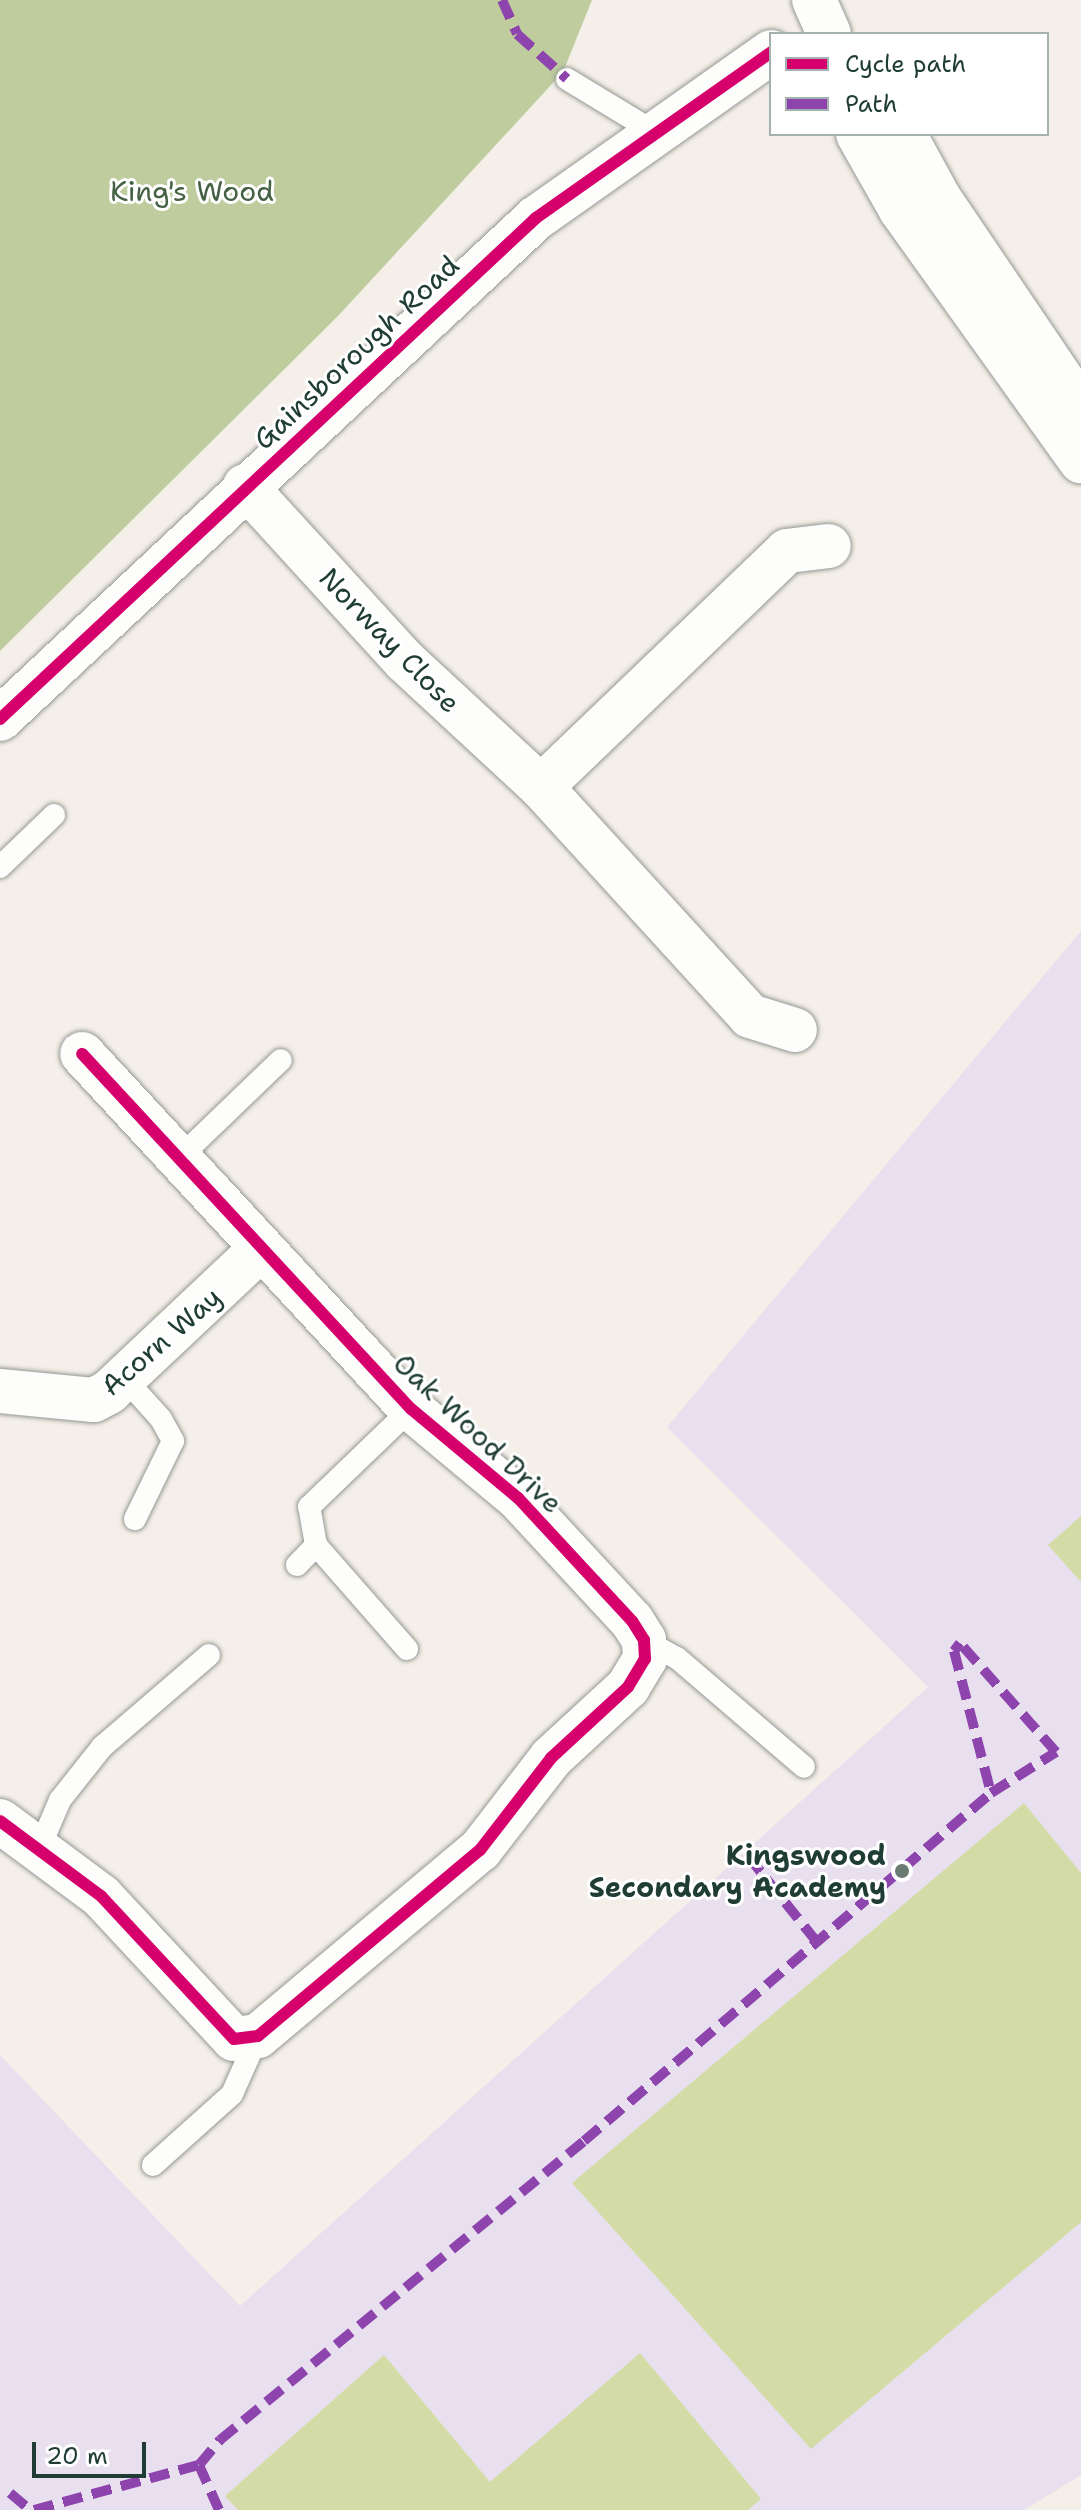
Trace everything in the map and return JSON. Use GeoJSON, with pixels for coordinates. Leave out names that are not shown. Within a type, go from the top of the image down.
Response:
{"type":"FeatureCollection","features":[{"type":"Feature","properties":{"kind":"street","name":"Gainsborough Road"},"geometry":{"type":"LineString","coordinates":[[0,719],[245,486],[536,218],[769,53]]}},
{"type":"Feature","properties":{"kind":"street"},"geometry":{"type":"LineString","coordinates":[[859,136],[896,202],[1081,461]]}},
{"type":"Feature","properties":{"kind":"street"},"geometry":{"type":"LineString","coordinates":[[905,136],[939,198],[1081,408]]}},
{"type":"Feature","properties":{"kind":"street","name":"Norway Close"},"geometry":{"type":"LineString","coordinates":[[245,486],[405,661],[541,787],[750,1016],[795,1030]]}},
{"type":"Feature","properties":{"kind":"street"},"geometry":{"type":"LineString","coordinates":[[541,787],[787,551],[829,546]]}},
{"type":"Feature","properties":{"kind":"street","name":"Oak Wood Drive"},"geometry":{"type":"LineString","coordinates":[[82,1054],[411,1409],[518,1498],[644,1640]]}},
{"type":"Feature","properties":{"kind":"street","name":"Acorn Way"},"geometry":{"type":"LineString","coordinates":[[0,1391],[94,1400],[126,1380],[261,1249]]}},
{"type":"Feature","properties":{"kind":"street"},"geometry":{"type":"LineString","coordinates":[[0,1821],[37,1854],[101,1896],[234,2039],[258,2036],[480,1850],[551,1758],[628,1687],[645,1659],[644,1640]]}},
{"type":"Feature","properties":{"kind":"lane"},"geometry":{"type":"LineString","coordinates":[[567,79],[654,132]]}},
{"type":"Feature","properties":{"kind":"lane"},"geometry":{"type":"LineString","coordinates":[[0,867],[54,815]]}},
{"type":"Feature","properties":{"kind":"lane"},"geometry":{"type":"LineString","coordinates":[[179,1158],[281,1060]]}},
{"type":"Feature","properties":{"kind":"lane"},"geometry":{"type":"LineString","coordinates":[[126,1380],[161,1419],[173,1441],[135,1519]]}},
{"type":"Feature","properties":{"kind":"lane"},"geometry":{"type":"LineString","coordinates":[[407,1649],[316,1545],[309,1507],[411,1409]]}},
{"type":"Feature","properties":{"kind":"lane"},"geometry":{"type":"LineString","coordinates":[[297,1565],[316,1545]]}},
{"type":"Feature","properties":{"kind":"lane"},"geometry":{"type":"LineString","coordinates":[[644,1640],[677,1658],[804,1767]]}},
{"type":"Feature","properties":{"kind":"lane"},"geometry":{"type":"LineString","coordinates":[[37,1854],[60,1800],[102,1747],[209,1655]]}},
{"type":"Feature","properties":{"kind":"lane"},"geometry":{"type":"LineString","coordinates":[[153,2165],[232,2094],[258,2036]]}},
{"type":"Feature","properties":{"kind":"shaded area","name":"Kingswood Secondary Academy"},"geometry":{"type":"Polygon","coordinates":[[[1081,931],[1081,2475],[1024,2510],[0,2510],[0,2055],[240,2306],[928,1687],[667,1427],[1081,931]]]}},
{"type":"Feature","properties":{"kind":"green space","name":"King's Wood"},"geometry":{"type":"Polygon","coordinates":[[[0,0],[592,0],[563,72],[338,316],[0,651],[0,0]]]}},
{"type":"Feature","properties":{"kind":"green space"},"geometry":{"type":"Polygon","coordinates":[[[1081,1516],[1081,1582],[1048,1545],[1081,1516]]]}},
{"type":"Feature","properties":{"kind":"green space"},"geometry":{"type":"Polygon","coordinates":[[[1024,1803],[1081,1873],[1081,2222],[811,2449],[572,2183],[1024,1803]]]}},
{"type":"Feature","properties":{"kind":"green space"},"geometry":{"type":"Polygon","coordinates":[[[640,2353],[761,2499],[748,2510],[238,2510],[225,2496],[384,2355],[490,2482],[640,2353]]]}},
{"type":"Feature","properties":{"kind":"marked path"},"geometry":{"type":"LineString","coordinates":[[502,0],[517,34],[567,79]]}},
{"type":"Feature","properties":{"kind":"marked path"},"geometry":{"type":"LineString","coordinates":[[219,2510],[199,2465],[220,2440],[584,2141],[991,1793],[1056,1752],[960,1643],[954,1651],[991,1793]]}},
{"type":"Feature","properties":{"kind":"marked path"},"geometry":{"type":"LineString","coordinates":[[748,1856],[817,1942]]}},
{"type":"Feature","properties":{"kind":"marked path"},"geometry":{"type":"LineString","coordinates":[[34,2510],[199,2465]]}},
{"type":"Feature","properties":{"kind":"marked path"},"geometry":{"type":"LineString","coordinates":[[10,2493],[30,2510]]}},
{"type":"Feature","properties":{"kind":"cycle path"},"geometry":{"type":"LineString","coordinates":[[0,719],[536,218],[769,53]]}},
{"type":"Feature","properties":{"kind":"cycle path"},"geometry":{"type":"LineString","coordinates":[[0,1821],[101,1896],[234,2039],[258,2036],[480,1850],[551,1758],[628,1687],[645,1659],[644,1640],[632,1621],[518,1498],[411,1409],[82,1054]]}},
{"type":"Feature","properties":{"kind":"place","name":"Kingswood Secondary Academy"},"geometry":{"type":"Point","coordinates":[902,1871]}}]}
